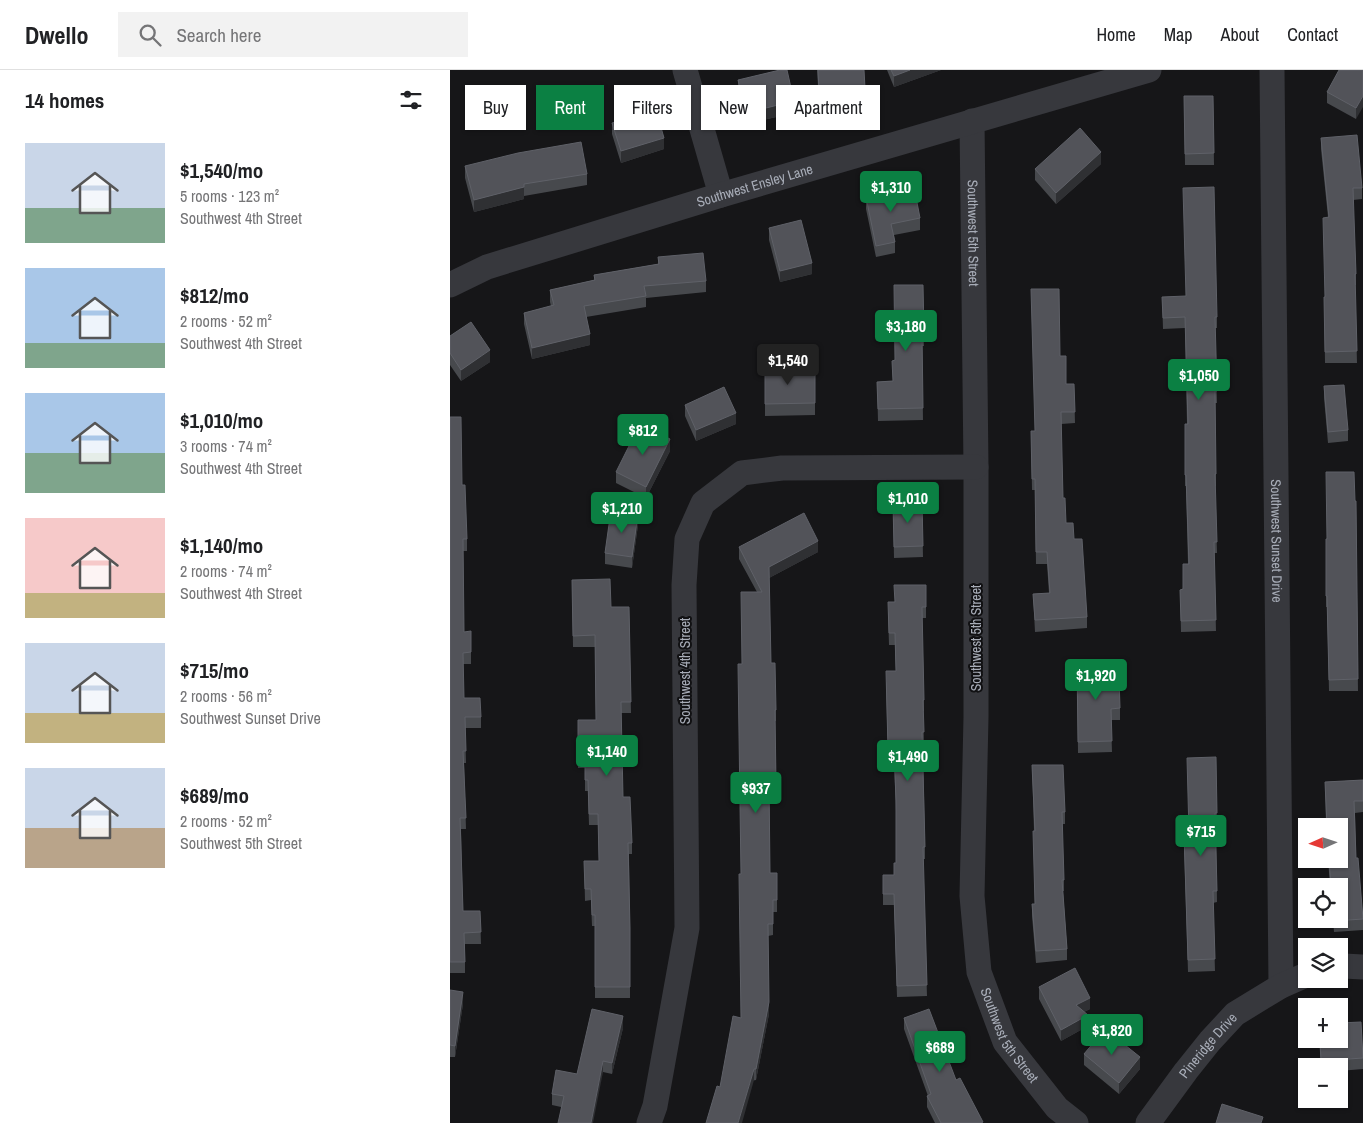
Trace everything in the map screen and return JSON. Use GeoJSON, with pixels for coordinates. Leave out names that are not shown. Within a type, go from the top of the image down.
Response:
{"type":"FeatureCollection","features":[{"type":"Feature","properties":{"kind":"street"},"geometry":{"type":"LineString","coordinates":[[685,70],[721,195]]}},
{"type":"Feature","properties":{"kind":"street","name":"Southwest Ensley Lane"},"geometry":{"type":"LineString","coordinates":[[450,285],[487,267],[721,195],[1149,70]]}},
{"type":"Feature","properties":{"kind":"street","name":"Southwest Sunset Drive"},"geometry":{"type":"LineString","coordinates":[[1272,70],[1281,986]]}},
{"type":"Feature","properties":{"kind":"street","name":"Southwest 5th Street"},"geometry":{"type":"LineString","coordinates":[[972,121],[976,467],[976,718],[972,896],[979,972],[1005,1042],[1057,1108],[1076,1123]]}},
{"type":"Feature","properties":{"kind":"street","name":"Southwest 4th Street"},"geometry":{"type":"LineString","coordinates":[[650,1123],[655,1106],[687,928],[684,585],[687,539],[703,503],[742,473],[782,468],[976,467]]}},
{"type":"Feature","properties":{"kind":"street"},"geometry":{"type":"LineString","coordinates":[[1348,966],[1363,967]]}},
{"type":"Feature","properties":{"kind":"street"},"geometry":{"type":"LineString","coordinates":[[1281,986],[1298,979]]}},
{"type":"Feature","properties":{"kind":"street","name":"Pineridge Drive"},"geometry":{"type":"LineString","coordinates":[[1148,1123],[1186,1071],[1235,1014],[1281,986]]}},
{"type":"Feature","properties":{"kind":"building"},"geometry":{"type":"Polygon","coordinates":[[[787,70],[790,85],[776,85],[776,106],[766,108],[766,85],[739,85],[738,80],[787,70]]]}},
{"type":"Feature","properties":{"kind":"building"},"geometry":{"type":"Polygon","coordinates":[[[818,70],[864,70],[865,85],[819,85],[818,70]]]}},
{"type":"Feature","properties":{"kind":"building"},"geometry":{"type":"Polygon","coordinates":[[[891,70],[910,70],[894,76],[891,70]]]}},
{"type":"Feature","properties":{"kind":"building"},"geometry":{"type":"Polygon","coordinates":[[[1339,70],[1363,70],[1363,96],[1356,108],[1327,92],[1339,70]]]}},
{"type":"Feature","properties":{"kind":"building"},"geometry":{"type":"Polygon","coordinates":[[[1184,96],[1213,96],[1214,153],[1185,154],[1184,96]]]}},
{"type":"Feature","properties":{"kind":"building"},"geometry":{"type":"Polygon","coordinates":[[[1080,128],[1101,152],[1056,193],[1035,169],[1080,128]]]}},
{"type":"Feature","properties":{"kind":"building"},"geometry":{"type":"Polygon","coordinates":[[[614,130],[662,130],[664,138],[621,151],[614,130]]]}},
{"type":"Feature","properties":{"kind":"building"},"geometry":{"type":"Polygon","coordinates":[[[1357,135],[1362,188],[1353,188],[1357,351],[1325,352],[1323,218],[1329,217],[1321,138],[1357,135]]]}},
{"type":"Feature","properties":{"kind":"building"},"geometry":{"type":"Polygon","coordinates":[[[581,142],[587,174],[524,184],[524,187],[474,200],[465,166],[518,153],[581,142]]]}},
{"type":"Feature","properties":{"kind":"building"},"geometry":{"type":"Polygon","coordinates":[[[914,187],[920,218],[891,224],[895,242],[876,246],[866,197],[914,187]]]}},
{"type":"Feature","properties":{"kind":"building"},"geometry":{"type":"Polygon","coordinates":[[[1214,187],[1217,317],[1215,317],[1217,391],[1215,391],[1215,474],[1217,542],[1214,542],[1216,620],[1181,621],[1180,590],[1183,589],[1183,564],[1189,564],[1185,475],[1185,424],[1188,424],[1185,317],[1163,318],[1162,297],[1186,296],[1183,188],[1214,187]]]}},
{"type":"Feature","properties":{"kind":"building"},"geometry":{"type":"Polygon","coordinates":[[[801,220],[812,263],[780,271],[769,228],[801,220]]]}},
{"type":"Feature","properties":{"kind":"building"},"geometry":{"type":"Polygon","coordinates":[[[703,253],[706,281],[644,286],[646,296],[584,306],[590,334],[532,348],[524,313],[554,305],[550,290],[595,280],[594,275],[659,264],[658,257],[703,253]]]}},
{"type":"Feature","properties":{"kind":"building"},"geometry":{"type":"Polygon","coordinates":[[[894,285],[923,285],[923,408],[878,409],[877,382],[893,381],[892,361],[895,360],[894,285]]]}},
{"type":"Feature","properties":{"kind":"building"},"geometry":{"type":"Polygon","coordinates":[[[1031,289],[1059,289],[1060,356],[1066,356],[1066,384],[1074,384],[1075,412],[1061,412],[1063,498],[1065,498],[1066,523],[1073,523],[1074,539],[1082,539],[1087,617],[1035,620],[1033,594],[1050,593],[1047,552],[1036,552],[1035,479],[1032,479],[1031,431],[1035,431],[1031,289]]]}},
{"type":"Feature","properties":{"kind":"building"},"geometry":{"type":"Polygon","coordinates":[[[471,322],[490,350],[461,370],[450,353],[450,336],[471,322]]]}},
{"type":"Feature","properties":{"kind":"building"},"geometry":{"type":"Polygon","coordinates":[[[791,364],[791,374],[815,374],[815,403],[765,404],[765,365],[791,364]]]}},
{"type":"Feature","properties":{"kind":"building"},"geometry":{"type":"Polygon","coordinates":[[[1344,385],[1348,430],[1328,432],[1324,386],[1344,385]]]}},
{"type":"Feature","properties":{"kind":"building"},"geometry":{"type":"Polygon","coordinates":[[[724,387],[736,413],[696,430],[685,405],[724,387]]]}},
{"type":"Feature","properties":{"kind":"building"},"geometry":{"type":"Polygon","coordinates":[[[450,417],[461,417],[462,485],[465,485],[467,539],[463,539],[464,632],[471,631],[471,652],[463,653],[464,698],[480,698],[481,717],[465,717],[466,751],[463,751],[466,818],[460,818],[463,911],[480,911],[481,932],[464,933],[465,962],[450,962],[450,417]]]}},
{"type":"Feature","properties":{"kind":"building"},"geometry":{"type":"Polygon","coordinates":[[[640,424],[670,439],[646,487],[616,472],[640,424]]]}},
{"type":"Feature","properties":{"kind":"building"},"geometry":{"type":"Polygon","coordinates":[[[1326,472],[1354,472],[1358,679],[1329,680],[1326,596],[1326,472]]]}},
{"type":"Feature","properties":{"kind":"building"},"geometry":{"type":"Polygon","coordinates":[[[922,502],[923,546],[894,547],[893,503],[922,502]]]}},
{"type":"Feature","properties":{"kind":"building"},"geometry":{"type":"Polygon","coordinates":[[[611,510],[638,514],[632,557],[605,553],[611,510]]]}},
{"type":"Feature","properties":{"kind":"building"},"geometry":{"type":"Polygon","coordinates":[[[804,513],[818,541],[769,567],[771,663],[775,663],[776,710],[776,784],[769,784],[770,873],[777,873],[777,900],[773,900],[773,924],[768,924],[769,1002],[756,1069],[754,1069],[738,1123],[706,1123],[717,1086],[720,1087],[733,1016],[741,1018],[738,664],[742,664],[741,592],[762,592],[739,547],[804,513]]]}},
{"type":"Feature","properties":{"kind":"building"},"geometry":{"type":"Polygon","coordinates":[[[610,579],[611,607],[629,607],[631,702],[621,702],[623,797],[630,797],[632,843],[628,843],[630,987],[595,987],[595,915],[592,915],[591,889],[585,889],[584,861],[599,861],[598,814],[589,814],[588,780],[585,780],[585,756],[578,756],[578,720],[596,720],[595,635],[573,636],[572,580],[610,579]]]}},
{"type":"Feature","properties":{"kind":"building"},"geometry":{"type":"Polygon","coordinates":[[[894,585],[926,585],[926,607],[922,607],[924,732],[922,732],[927,985],[897,986],[894,894],[883,894],[883,875],[894,875],[894,863],[896,863],[894,748],[888,748],[886,671],[896,671],[895,633],[889,633],[888,602],[895,602],[894,585]]]}},
{"type":"Feature","properties":{"kind":"building"},"geometry":{"type":"Polygon","coordinates":[[[1110,661],[1110,678],[1119,678],[1120,708],[1111,709],[1112,741],[1078,742],[1077,662],[1110,661]]]}},
{"type":"Feature","properties":{"kind":"building"},"geometry":{"type":"Polygon","coordinates":[[[1216,757],[1217,891],[1213,891],[1215,959],[1188,960],[1184,833],[1189,833],[1187,758],[1216,757]]]}},
{"type":"Feature","properties":{"kind":"building"},"geometry":{"type":"Polygon","coordinates":[[[1032,765],[1063,765],[1065,812],[1062,812],[1064,880],[1062,880],[1067,949],[1036,951],[1032,904],[1035,904],[1033,831],[1035,831],[1032,765]]]}},
{"type":"Feature","properties":{"kind":"building"},"geometry":{"type":"Polygon","coordinates":[[[1363,780],[1363,801],[1354,801],[1356,858],[1358,858],[1363,919],[1348,920],[1348,878],[1330,878],[1330,868],[1348,868],[1348,818],[1327,818],[1325,782],[1363,780]]]}},
{"type":"Feature","properties":{"kind":"building"},"geometry":{"type":"Polygon","coordinates":[[[1075,968],[1090,998],[1076,1005],[1088,1015],[1061,1030],[1039,987],[1075,968]]]}},
{"type":"Feature","properties":{"kind":"building"},"geometry":{"type":"Polygon","coordinates":[[[450,990],[463,992],[455,1046],[450,1045],[450,990]]]}},
{"type":"Feature","properties":{"kind":"building"},"geometry":{"type":"Polygon","coordinates":[[[592,1009],[623,1016],[612,1063],[603,1061],[591,1123],[558,1123],[564,1096],[552,1094],[556,1070],[577,1074],[592,1009]]]}},
{"type":"Feature","properties":{"kind":"building"},"geometry":{"type":"Polygon","coordinates":[[[929,1009],[956,1080],[960,1078],[983,1122],[981,1123],[941,1123],[927,1096],[931,1094],[904,1018],[929,1009]]]}},
{"type":"Feature","properties":{"kind":"building"},"geometry":{"type":"Polygon","coordinates":[[[1361,1022],[1363,1058],[1321,1058],[1320,1048],[1348,1048],[1348,1023],[1361,1022]]]}},
{"type":"Feature","properties":{"kind":"building"},"geometry":{"type":"Polygon","coordinates":[[[1105,1029],[1140,1057],[1119,1083],[1084,1054],[1105,1029]]]}},
{"type":"Feature","properties":{"kind":"building"},"geometry":{"type":"Polygon","coordinates":[[[1222,1104],[1263,1117],[1261,1123],[1216,1123],[1222,1104]]]}}]}
